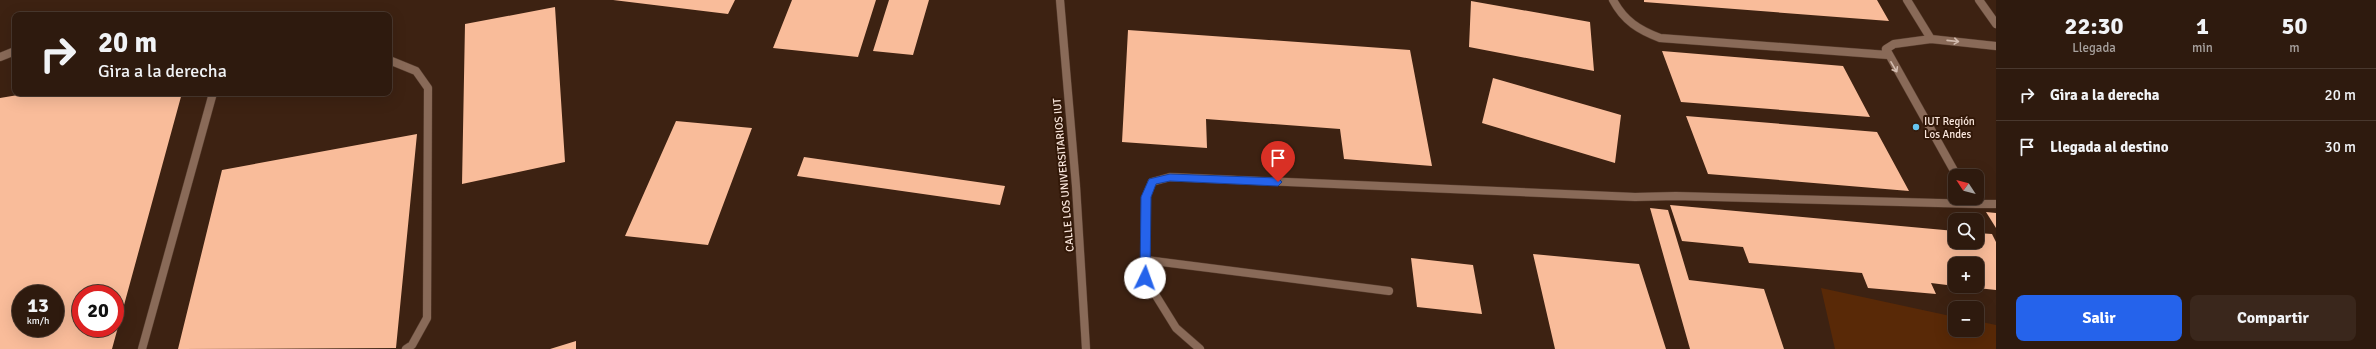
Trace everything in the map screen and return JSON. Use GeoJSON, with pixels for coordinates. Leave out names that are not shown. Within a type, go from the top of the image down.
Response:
{"type":"FeatureCollection","features":[{"type":"Feature","properties":{"kind":"street","name":"CALLE LOS UNIVERSITARIOS IUT"},"geometry":{"type":"LineString","coordinates":[[1060,0],[1076,186],[1086,349]]}},
{"type":"Feature","properties":{"kind":"street"},"geometry":{"type":"LineString","coordinates":[[1613,0],[1620,15],[1637,29],[1660,38],[1888,55]]}},
{"type":"Feature","properties":{"kind":"street"},"geometry":{"type":"LineString","coordinates":[[1907,0],[1931,39]]}},
{"type":"Feature","properties":{"kind":"street"},"geometry":{"type":"LineString","coordinates":[[1979,0],[1996,24]]}},
{"type":"Feature","properties":{"kind":"street"},"geometry":{"type":"LineString","coordinates":[[1953,169],[1886,49],[1894,44],[1931,39],[1996,46]]}},
{"type":"Feature","properties":{"kind":"street"},"geometry":{"type":"LineString","coordinates":[[0,56],[12,52]]}},
{"type":"Feature","properties":{"kind":"street"},"geometry":{"type":"LineString","coordinates":[[392,61],[416,71],[428,88],[427,318],[412,345],[406,349]]}},
{"type":"Feature","properties":{"kind":"street"},"geometry":{"type":"LineString","coordinates":[[142,349],[212,96]]}},
{"type":"Feature","properties":{"kind":"street"},"geometry":{"type":"LineString","coordinates":[[1200,349],[1176,328],[1145,278],[1146,197],[1152,182],[1170,177],[1635,197],[1676,196],[1948,201]]}},
{"type":"Feature","properties":{"kind":"street"},"geometry":{"type":"LineString","coordinates":[[1984,202],[1996,204]]}},
{"type":"Feature","properties":{"kind":"street"},"geometry":{"type":"LineString","coordinates":[[1146,260],[1389,291]]}},
{"type":"Feature","properties":{"kind":"shaded area"},"geometry":{"type":"Polygon","coordinates":[[[1821,288],[1948,315],[1948,337],[1984,337],[1984,322],[1996,325],[1996,349],[1835,349],[1821,288]]]}},
{"type":"Feature","properties":{"kind":"building"},"geometry":{"type":"Polygon","coordinates":[[[613,0],[735,0],[728,14],[613,0]]]}},
{"type":"Feature","properties":{"kind":"building"},"geometry":{"type":"Polygon","coordinates":[[[792,0],[876,0],[858,57],[773,48],[792,0]]]}},
{"type":"Feature","properties":{"kind":"building"},"geometry":{"type":"Polygon","coordinates":[[[889,0],[929,0],[913,55],[873,51],[889,0]]]}},
{"type":"Feature","properties":{"kind":"building"},"geometry":{"type":"Polygon","coordinates":[[[1644,0],[1877,0],[1889,21],[1644,2],[1644,0]]]}},
{"type":"Feature","properties":{"kind":"building"},"geometry":{"type":"Polygon","coordinates":[[[1471,1],[1590,22],[1594,71],[1469,47],[1471,1]]]}},
{"type":"Feature","properties":{"kind":"building"},"geometry":{"type":"Polygon","coordinates":[[[555,7],[565,162],[462,184],[465,24],[555,7]]]}},
{"type":"Feature","properties":{"kind":"building"},"geometry":{"type":"Polygon","coordinates":[[[1128,30],[1410,50],[1432,166],[1344,159],[1340,129],[1206,119],[1207,148],[1122,142],[1128,30]]]}},
{"type":"Feature","properties":{"kind":"building"},"geometry":{"type":"Polygon","coordinates":[[[1662,51],[1843,66],[1870,117],[1681,102],[1662,51]]]}},
{"type":"Feature","properties":{"kind":"building"},"geometry":{"type":"Polygon","coordinates":[[[1493,78],[1621,115],[1615,163],[1482,123],[1493,78]]]}},
{"type":"Feature","properties":{"kind":"building"},"geometry":{"type":"Polygon","coordinates":[[[12,96],[181,96],[124,305],[124,285],[72,285],[72,337],[115,337],[112,349],[0,349],[0,98],[12,96]]]}},
{"type":"Feature","properties":{"kind":"building"},"geometry":{"type":"Polygon","coordinates":[[[1686,116],[1877,132],[1909,191],[1708,174],[1686,116]]]}},
{"type":"Feature","properties":{"kind":"building"},"geometry":{"type":"Polygon","coordinates":[[[676,121],[752,128],[708,245],[625,236],[676,121]]]}},
{"type":"Feature","properties":{"kind":"building"},"geometry":{"type":"Polygon","coordinates":[[[417,134],[396,348],[178,349],[222,170],[417,134]]]}},
{"type":"Feature","properties":{"kind":"building"},"geometry":{"type":"Polygon","coordinates":[[[804,157],[1005,186],[1000,205],[797,176],[804,157]]]}},
{"type":"Feature","properties":{"kind":"building"},"geometry":{"type":"Polygon","coordinates":[[[1670,205],[1948,230],[1948,249],[1984,249],[1984,233],[1992,234],[1996,242],[1996,290],[1984,289],[1984,257],[1948,257],[1948,285],[1931,283],[1936,294],[1868,288],[1862,273],[1749,263],[1743,247],[1682,241],[1670,205]]]}},
{"type":"Feature","properties":{"kind":"building"},"geometry":{"type":"Polygon","coordinates":[[[1650,208],[1668,210],[1689,280],[1764,289],[1784,349],[1690,349],[1650,208]]]}},
{"type":"Feature","properties":{"kind":"building"},"geometry":{"type":"Polygon","coordinates":[[[1986,212],[1996,213],[1996,228],[1986,212]]]}},
{"type":"Feature","properties":{"kind":"building"},"geometry":{"type":"Polygon","coordinates":[[[1533,254],[1639,264],[1666,349],[1555,349],[1533,254]]]}},
{"type":"Feature","properties":{"kind":"building"},"geometry":{"type":"Polygon","coordinates":[[[1411,258],[1473,265],[1482,314],[1417,307],[1411,258]]]}},
{"type":"Feature","properties":{"kind":"building"},"geometry":{"type":"Polygon","coordinates":[[[576,341],[576,349],[550,349],[576,341]]]}},
{"type":"Feature","properties":{"kind":"place","name":"IUT Región Los Andes"},"geometry":{"type":"Point","coordinates":[1916,127]}},
{"type":"Feature","properties":{"kind":"route"},"geometry":{"type":"LineString","coordinates":[[1145,278],[1146,197],[1152,182],[1170,177],[1278,182]]}}]}
